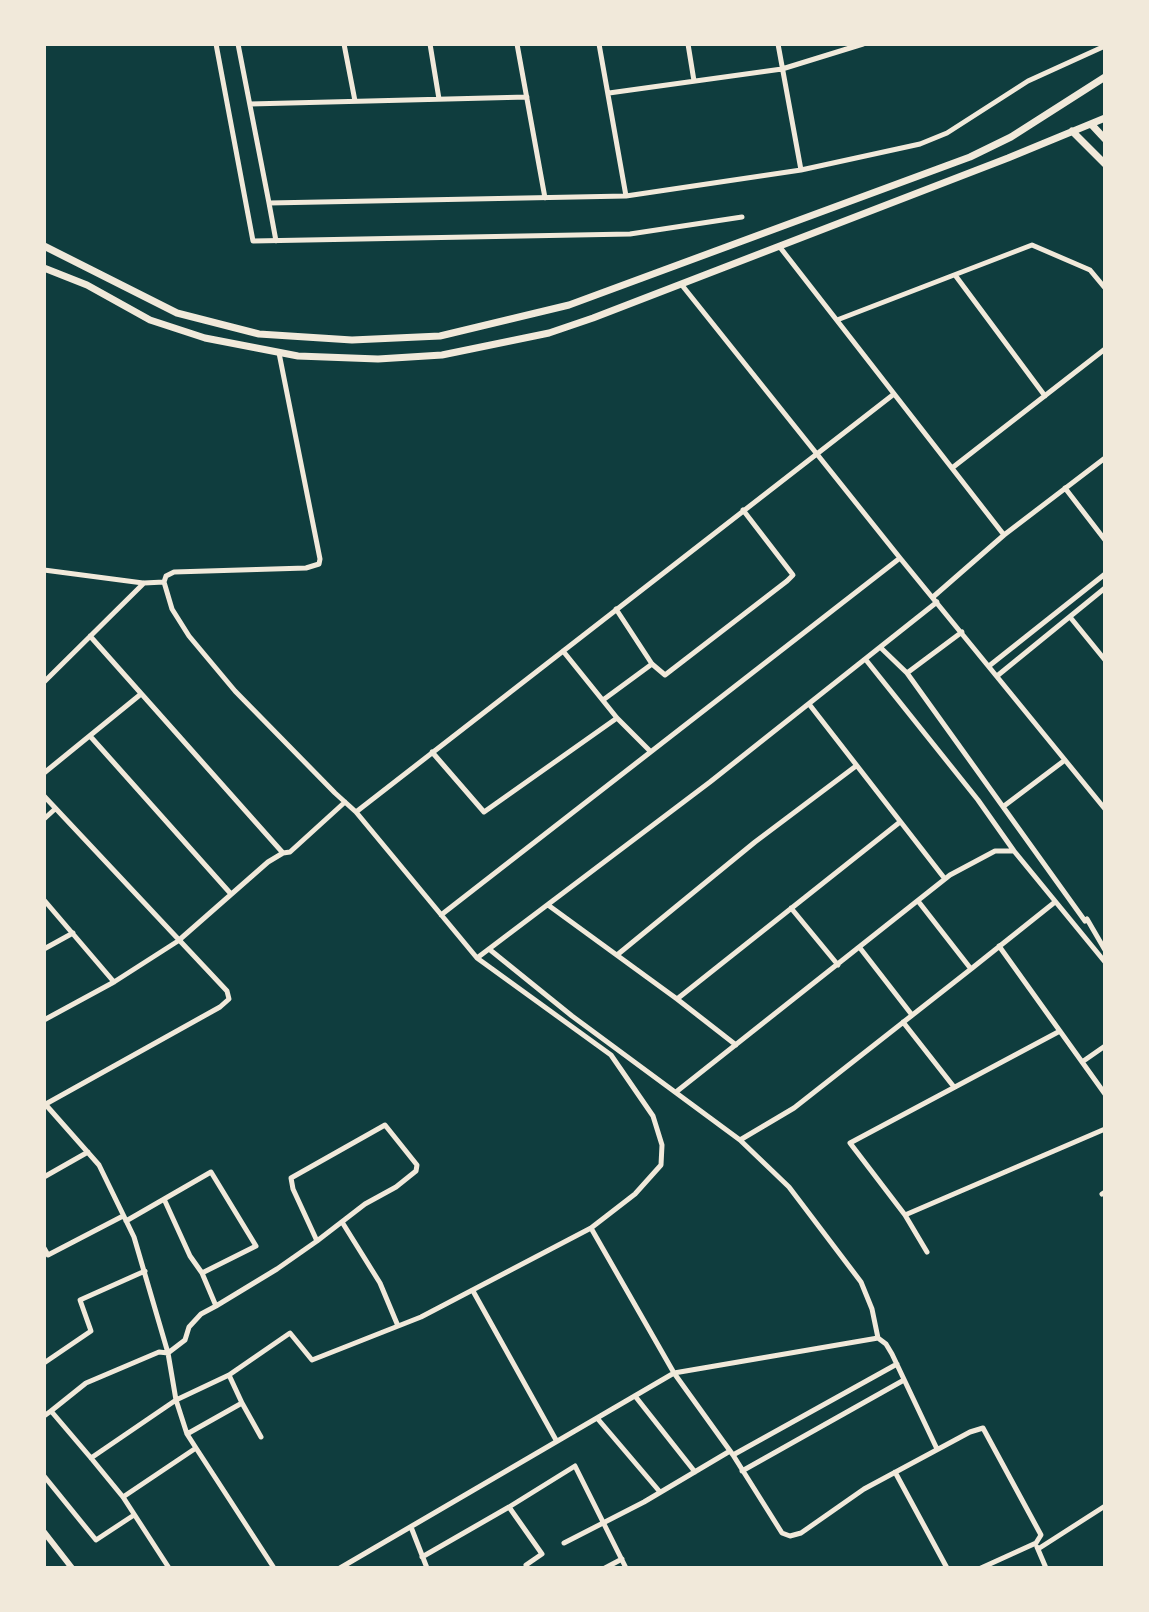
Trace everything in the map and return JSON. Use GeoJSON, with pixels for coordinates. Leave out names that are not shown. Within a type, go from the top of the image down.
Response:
{"type":"FeatureCollection","features":[{"type":"Feature","properties":{"kind":"main road"},"geometry":{"type":"LineString","coordinates":[[44,246],[177,313],[259,334],[352,340],[440,336],[569,305],[970,157],[1011,137],[1105,77]]}},
{"type":"Feature","properties":{"kind":"main road"},"geometry":{"type":"LineString","coordinates":[[44,268],[87,285],[150,320],[205,338],[298,356],[378,359],[442,355],[549,333],[1105,118]]}},
{"type":"Feature","properties":{"kind":"main road"},"geometry":{"type":"LineString","coordinates":[[1091,124],[1105,139]]}},
{"type":"Feature","properties":{"kind":"main road"},"geometry":{"type":"LineString","coordinates":[[1072,131],[1105,164]]}},
{"type":"Feature","properties":{"kind":"street"},"geometry":{"type":"LineString","coordinates":[[216,44],[253,241],[630,234],[742,217]]}},
{"type":"Feature","properties":{"kind":"street"},"geometry":{"type":"LineString","coordinates":[[238,44],[276,241]]}},
{"type":"Feature","properties":{"kind":"street"},"geometry":{"type":"LineString","coordinates":[[344,44],[355,101]]}},
{"type":"Feature","properties":{"kind":"street"},"geometry":{"type":"LineString","coordinates":[[430,44],[439,99]]}},
{"type":"Feature","properties":{"kind":"street"},"geometry":{"type":"LineString","coordinates":[[517,44],[545,198]]}},
{"type":"Feature","properties":{"kind":"street"},"geometry":{"type":"LineString","coordinates":[[599,44],[626,196]]}},
{"type":"Feature","properties":{"kind":"street"},"geometry":{"type":"LineString","coordinates":[[688,44],[694,81]]}},
{"type":"Feature","properties":{"kind":"street"},"geometry":{"type":"LineString","coordinates":[[778,44],[801,170]]}},
{"type":"Feature","properties":{"kind":"street"},"geometry":{"type":"LineString","coordinates":[[609,93],[782,69],[863,44]]}},
{"type":"Feature","properties":{"kind":"street"},"geometry":{"type":"LineString","coordinates":[[269,203],[626,196],[801,170],[920,144],[947,133],[1028,81],[1105,46]]}},
{"type":"Feature","properties":{"kind":"street"},"geometry":{"type":"LineString","coordinates":[[250,104],[527,97]]}},
{"type":"Feature","properties":{"kind":"street"},"geometry":{"type":"LineString","coordinates":[[837,320],[1032,245],[1090,270],[1105,288]]}},
{"type":"Feature","properties":{"kind":"street"},"geometry":{"type":"LineString","coordinates":[[779,246],[1004,535]]}},
{"type":"Feature","properties":{"kind":"street"},"geometry":{"type":"LineString","coordinates":[[955,275],[1045,396]]}},
{"type":"Feature","properties":{"kind":"street"},"geometry":{"type":"LineString","coordinates":[[681,284],[1105,809]]}},
{"type":"Feature","properties":{"kind":"street"},"geometry":{"type":"LineString","coordinates":[[952,468],[1105,349]]}},
{"type":"Feature","properties":{"kind":"street"},"geometry":{"type":"LineString","coordinates":[[91,1458],[176,1400],[229,1375],[290,1333],[312,1360],[398,1326],[473,1291],[591,1228],[635,1194],[661,1165],[662,1145],[653,1116],[611,1055],[477,958],[356,812],[235,691],[189,636],[172,609],[164,582],[166,576],[174,572],[306,568],[319,564],[279,352]]}},
{"type":"Feature","properties":{"kind":"street"},"geometry":{"type":"LineString","coordinates":[[356,812],[894,394]]}},
{"type":"Feature","properties":{"kind":"street"},"geometry":{"type":"LineString","coordinates":[[477,958],[866,660],[1004,535],[1105,458]]}},
{"type":"Feature","properties":{"kind":"street"},"geometry":{"type":"LineString","coordinates":[[1065,488],[1105,540]]}},
{"type":"Feature","properties":{"kind":"street"},"geometry":{"type":"LineString","coordinates":[[616,609],[652,664],[665,675],[671,673],[793,575],[743,510]]}},
{"type":"Feature","properties":{"kind":"street"},"geometry":{"type":"LineString","coordinates":[[441,915],[900,558]]}},
{"type":"Feature","properties":{"kind":"street"},"geometry":{"type":"LineString","coordinates":[[44,570],[144,583],[164,582]]}},
{"type":"Feature","properties":{"kind":"street"},"geometry":{"type":"LineString","coordinates":[[989,666],[1105,574]]}},
{"type":"Feature","properties":{"kind":"street"},"geometry":{"type":"LineString","coordinates":[[44,682],[144,583]]}},
{"type":"Feature","properties":{"kind":"street"},"geometry":{"type":"LineString","coordinates":[[997,676],[1105,588]]}},
{"type":"Feature","properties":{"kind":"street"},"geometry":{"type":"LineString","coordinates":[[1070,617],[1105,660]]}},
{"type":"Feature","properties":{"kind":"street"},"geometry":{"type":"LineString","coordinates":[[907,673],[962,632]]}},
{"type":"Feature","properties":{"kind":"street"},"geometry":{"type":"LineString","coordinates":[[90,636],[283,853]]}},
{"type":"Feature","properties":{"kind":"street"},"geometry":{"type":"LineString","coordinates":[[881,648],[907,673],[1085,921],[1087,919],[1105,950]]}},
{"type":"Feature","properties":{"kind":"street"},"geometry":{"type":"LineString","coordinates":[[563,651],[617,718],[650,751]]}},
{"type":"Feature","properties":{"kind":"street"},"geometry":{"type":"LineString","coordinates":[[866,660],[978,800],[1014,851],[1105,962]]}},
{"type":"Feature","properties":{"kind":"street"},"geometry":{"type":"LineString","coordinates":[[603,700],[652,664]]}},
{"type":"Feature","properties":{"kind":"street"},"geometry":{"type":"LineString","coordinates":[[44,773],[141,694]]}},
{"type":"Feature","properties":{"kind":"street"},"geometry":{"type":"LineString","coordinates":[[809,704],[945,879]]}},
{"type":"Feature","properties":{"kind":"street"},"geometry":{"type":"LineString","coordinates":[[432,752],[484,812],[617,718]]}},
{"type":"Feature","properties":{"kind":"street"},"geometry":{"type":"LineString","coordinates":[[90,736],[231,894]]}},
{"type":"Feature","properties":{"kind":"street"},"geometry":{"type":"LineString","coordinates":[[1004,806],[1065,760]]}},
{"type":"Feature","properties":{"kind":"street"},"geometry":{"type":"LineString","coordinates":[[617,955],[755,842],[856,766]]}},
{"type":"Feature","properties":{"kind":"street"},"geometry":{"type":"LineString","coordinates":[[44,796],[227,991],[229,999],[220,1007],[45,1105],[99,1165],[125,1218],[145,1271],[187,1434],[274,1568]]}},
{"type":"Feature","properties":{"kind":"street"},"geometry":{"type":"LineString","coordinates":[[44,1020],[114,982],[178,941],[231,894],[283,853],[290,852],[345,802]]}},
{"type":"Feature","properties":{"kind":"street"},"geometry":{"type":"LineString","coordinates":[[44,819],[55,809]]}},
{"type":"Feature","properties":{"kind":"street"},"geometry":{"type":"LineString","coordinates":[[677,999],[900,822]]}},
{"type":"Feature","properties":{"kind":"street"},"geometry":{"type":"LineString","coordinates":[[676,1092],[945,879],[995,851],[1014,851]]}},
{"type":"Feature","properties":{"kind":"street"},"geometry":{"type":"LineString","coordinates":[[44,900],[114,982]]}},
{"type":"Feature","properties":{"kind":"street"},"geometry":{"type":"LineString","coordinates":[[918,901],[971,969]]}},
{"type":"Feature","properties":{"kind":"street"},"geometry":{"type":"LineString","coordinates":[[740,1140],[794,1108],[1055,902]]}},
{"type":"Feature","properties":{"kind":"street"},"geometry":{"type":"LineString","coordinates":[[548,905],[736,1045]]}},
{"type":"Feature","properties":{"kind":"street"},"geometry":{"type":"LineString","coordinates":[[791,908],[838,965]]}},
{"type":"Feature","properties":{"kind":"street"},"geometry":{"type":"LineString","coordinates":[[44,949],[73,933]]}},
{"type":"Feature","properties":{"kind":"street"},"geometry":{"type":"LineString","coordinates":[[999,946],[1105,1094]]}},
{"type":"Feature","properties":{"kind":"street"},"geometry":{"type":"LineString","coordinates":[[860,948],[912,1015]]}},
{"type":"Feature","properties":{"kind":"street"},"geometry":{"type":"LineString","coordinates":[[489,949],[572,1016],[740,1140],[789,1187],[861,1282],[872,1309],[878,1338],[886,1344],[897,1364],[937,1449]]}},
{"type":"Feature","properties":{"kind":"street"},"geometry":{"type":"LineString","coordinates":[[903,1022],[954,1087]]}},
{"type":"Feature","properties":{"kind":"street"},"geometry":{"type":"LineString","coordinates":[[927,1252],[905,1215],[850,1143],[1060,1031]]}},
{"type":"Feature","properties":{"kind":"street"},"geometry":{"type":"LineString","coordinates":[[1082,1062],[1105,1046]]}},
{"type":"Feature","properties":{"kind":"street"},"geometry":{"type":"LineString","coordinates":[[44,1416],[86,1383],[159,1352],[168,1353],[185,1340],[189,1327],[201,1314],[317,1241],[416,1171],[417,1165],[385,1125],[291,1178],[317,1241]]}},
{"type":"Feature","properties":{"kind":"street"},"geometry":{"type":"LineString","coordinates":[[905,1215],[1105,1129]]}},
{"type":"Feature","properties":{"kind":"street"},"geometry":{"type":"LineString","coordinates":[[44,1177],[88,1152]]}},
{"type":"Feature","properties":{"kind":"street"},"geometry":{"type":"LineString","coordinates":[[44,1248],[48,1255],[164,1199],[211,1172],[256,1246],[202,1273]]}},
{"type":"Feature","properties":{"kind":"street"},"geometry":{"type":"LineString","coordinates":[[164,1199],[216,1306]]}},
{"type":"Feature","properties":{"kind":"street"},"geometry":{"type":"LineString","coordinates":[[342,1222],[380,1283],[398,1326]]}},
{"type":"Feature","properties":{"kind":"street"},"geometry":{"type":"LineString","coordinates":[[591,1228],[674,1373],[731,1453],[782,1533],[790,1536],[801,1533],[864,1489],[983,1428],[1038,1528],[1041,1535],[1037,1546],[1046,1568]]}},
{"type":"Feature","properties":{"kind":"street"},"geometry":{"type":"LineString","coordinates":[[44,1363],[91,1331],[80,1300],[145,1271]]}},
{"type":"Feature","properties":{"kind":"street"},"geometry":{"type":"LineString","coordinates":[[473,1291],[556,1441]]}},
{"type":"Feature","properties":{"kind":"street"},"geometry":{"type":"LineString","coordinates":[[340,1568],[674,1373],[878,1338]]}},
{"type":"Feature","properties":{"kind":"street"},"geometry":{"type":"LineString","coordinates":[[564,1543],[897,1364]]}},
{"type":"Feature","properties":{"kind":"street"},"geometry":{"type":"LineString","coordinates":[[229,1375],[261,1437]]}},
{"type":"Feature","properties":{"kind":"street"},"geometry":{"type":"LineString","coordinates":[[742,1471],[904,1380]]}},
{"type":"Feature","properties":{"kind":"street"},"geometry":{"type":"LineString","coordinates":[[635,1396],[695,1472]]}},
{"type":"Feature","properties":{"kind":"street"},"geometry":{"type":"LineString","coordinates":[[187,1434],[242,1403]]}},
{"type":"Feature","properties":{"kind":"street"},"geometry":{"type":"LineString","coordinates":[[51,1411],[123,1497],[169,1568]]}},
{"type":"Feature","properties":{"kind":"street"},"geometry":{"type":"LineString","coordinates":[[597,1418],[660,1492]]}},
{"type":"Feature","properties":{"kind":"street"},"geometry":{"type":"LineString","coordinates":[[123,1497],[196,1448]]}},
{"type":"Feature","properties":{"kind":"street"},"geometry":{"type":"LineString","coordinates":[[422,1557],[575,1466],[626,1568]]}},
{"type":"Feature","properties":{"kind":"street"},"geometry":{"type":"LineString","coordinates":[[895,1472],[947,1568]]}},
{"type":"Feature","properties":{"kind":"street"},"geometry":{"type":"LineString","coordinates":[[44,1476],[96,1540],[134,1515]]}},
{"type":"Feature","properties":{"kind":"street"},"geometry":{"type":"LineString","coordinates":[[981,1568],[1037,1546],[1105,1506]]}},
{"type":"Feature","properties":{"kind":"street"},"geometry":{"type":"LineString","coordinates":[[509,1507],[542,1554],[525,1567]]}},
{"type":"Feature","properties":{"kind":"street"},"geometry":{"type":"LineString","coordinates":[[411,1527],[427,1568]]}},
{"type":"Feature","properties":{"kind":"street"},"geometry":{"type":"LineString","coordinates":[[44,1532],[72,1568]]}},
{"type":"Feature","properties":{"kind":"street"},"geometry":{"type":"LineString","coordinates":[[605,1568],[622,1559]]}}]}
